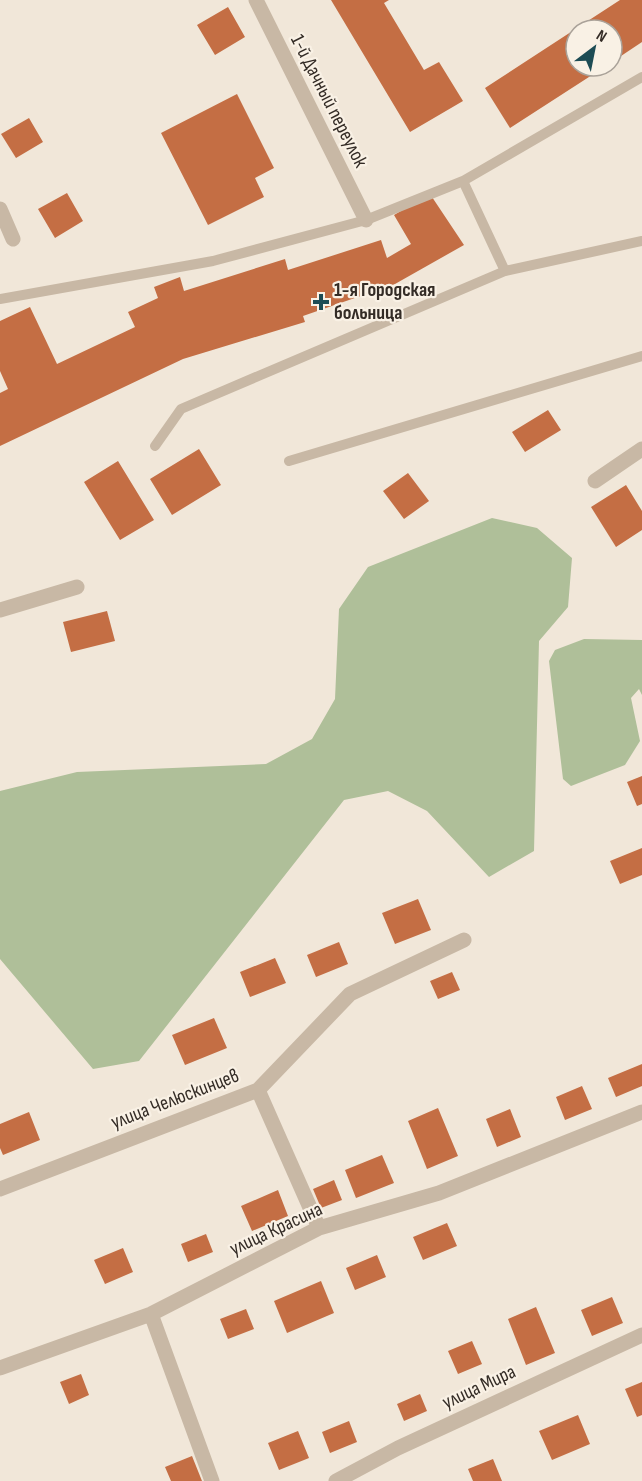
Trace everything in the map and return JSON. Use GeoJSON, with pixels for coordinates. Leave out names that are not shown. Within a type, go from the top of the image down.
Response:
{"type":"FeatureCollection","features":[{"type":"Feature","properties":{"kind":"street","name":"1-й Дачный переулок"},"geometry":{"type":"LineString","coordinates":[[256,0],[366,220]]}},
{"type":"Feature","properties":{"kind":"street"},"geometry":{"type":"LineString","coordinates":[[0,209],[13,239]]}},
{"type":"Feature","properties":{"kind":"street"},"geometry":{"type":"LineString","coordinates":[[595,481],[642,449]]}},
{"type":"Feature","properties":{"kind":"street"},"geometry":{"type":"LineString","coordinates":[[0,610],[77,587]]}},
{"type":"Feature","properties":{"kind":"street","name":"улица Челюскинцев"},"geometry":{"type":"LineString","coordinates":[[0,1189],[258,1090],[350,994],[464,940]]}},
{"type":"Feature","properties":{"kind":"street"},"geometry":{"type":"LineString","coordinates":[[258,1090],[319,1228]]}},
{"type":"Feature","properties":{"kind":"street","name":"улица Красина"},"geometry":{"type":"LineString","coordinates":[[0,1366],[151,1314],[319,1228],[439,1193],[642,1112]]}},
{"type":"Feature","properties":{"kind":"street"},"geometry":{"type":"LineString","coordinates":[[151,1314],[212,1481]]}},
{"type":"Feature","properties":{"kind":"street","name":"улица Мира"},"geometry":{"type":"LineString","coordinates":[[336,1481],[398,1448],[642,1335]]}},
{"type":"Feature","properties":{"kind":"lane"},"geometry":{"type":"LineString","coordinates":[[0,299],[213,261],[366,220],[462,181],[642,77]]}},
{"type":"Feature","properties":{"kind":"lane"},"geometry":{"type":"LineString","coordinates":[[462,181],[505,271]]}},
{"type":"Feature","properties":{"kind":"lane"},"geometry":{"type":"LineString","coordinates":[[155,446],[181,410],[505,271],[642,241]]}},
{"type":"Feature","properties":{"kind":"lane"},"geometry":{"type":"LineString","coordinates":[[289,461],[642,356]]}},
{"type":"Feature","properties":{"kind":"green space"},"geometry":{"type":"Polygon","coordinates":[[[492,518],[537,528],[572,558],[568,607],[539,641],[534,851],[489,877],[427,811],[388,791],[344,800],[139,1061],[93,1069],[0,959],[0,791],[77,772],[266,764],[312,739],[335,699],[339,609],[368,567],[492,518]]]}},
{"type":"Feature","properties":{"kind":"green space"},"geometry":{"type":"Polygon","coordinates":[[[584,639],[642,640],[642,695],[639,689],[631,698],[640,741],[625,765],[571,786],[563,779],[549,661],[555,650],[584,639]]]}},
{"type":"Feature","properties":{"kind":"building"},"geometry":{"type":"Polygon","coordinates":[[[331,0],[389,0],[384,3],[424,70],[439,62],[463,101],[410,132],[331,0]]]}},
{"type":"Feature","properties":{"kind":"building"},"geometry":{"type":"Polygon","coordinates":[[[620,0],[642,0],[642,42],[624,54],[624,18],[592,18],[620,0]]]}},
{"type":"Feature","properties":{"kind":"building"},"geometry":{"type":"Polygon","coordinates":[[[228,7],[245,37],[215,55],[197,25],[228,7]]]}},
{"type":"Feature","properties":{"kind":"building"},"geometry":{"type":"Polygon","coordinates":[[[564,37],[564,78],[587,78],[510,128],[485,88],[564,37]]]}},
{"type":"Feature","properties":{"kind":"building"},"geometry":{"type":"Polygon","coordinates":[[[237,94],[274,168],[255,178],[264,197],[208,225],[161,133],[237,94]]]}},
{"type":"Feature","properties":{"kind":"building"},"geometry":{"type":"Polygon","coordinates":[[[29,118],[43,142],[16,158],[1,134],[29,118]]]}},
{"type":"Feature","properties":{"kind":"building"},"geometry":{"type":"Polygon","coordinates":[[[67,193],[83,221],[55,238],[38,209],[67,193]]]}},
{"type":"Feature","properties":{"kind":"building"},"geometry":{"type":"Polygon","coordinates":[[[430,194],[464,245],[395,284],[303,316],[305,322],[183,359],[0,446],[0,393],[8,389],[0,371],[0,321],[30,307],[57,364],[135,327],[128,312],[158,298],[154,287],[180,277],[184,291],[285,259],[288,270],[381,240],[387,258],[411,244],[394,215],[430,194]]]}},
{"type":"Feature","properties":{"kind":"building"},"geometry":{"type":"Polygon","coordinates":[[[548,410],[561,430],[525,452],[512,432],[548,410]]]}},
{"type":"Feature","properties":{"kind":"building"},"geometry":{"type":"Polygon","coordinates":[[[199,449],[221,485],[172,515],[150,479],[199,449]]]}},
{"type":"Feature","properties":{"kind":"building"},"geometry":{"type":"Polygon","coordinates":[[[118,461],[154,520],[120,540],[84,482],[118,461]]]}},
{"type":"Feature","properties":{"kind":"building"},"geometry":{"type":"Polygon","coordinates":[[[408,473],[429,501],[404,519],[383,491],[408,473]]]}},
{"type":"Feature","properties":{"kind":"building"},"geometry":{"type":"Polygon","coordinates":[[[626,485],[642,511],[642,530],[616,547],[591,507],[626,485]]]}},
{"type":"Feature","properties":{"kind":"building"},"geometry":{"type":"Polygon","coordinates":[[[107,611],[115,641],[71,652],[63,622],[107,611]]]}},
{"type":"Feature","properties":{"kind":"building"},"geometry":{"type":"Polygon","coordinates":[[[642,776],[642,804],[637,806],[627,782],[642,776]]]}},
{"type":"Feature","properties":{"kind":"building"},"geometry":{"type":"Polygon","coordinates":[[[642,848],[642,875],[620,884],[610,861],[642,848]]]}},
{"type":"Feature","properties":{"kind":"building"},"geometry":{"type":"Polygon","coordinates":[[[418,899],[431,930],[395,944],[382,913],[418,899]]]}},
{"type":"Feature","properties":{"kind":"building"},"geometry":{"type":"Polygon","coordinates":[[[339,942],[348,964],[316,977],[307,955],[339,942]]]}},
{"type":"Feature","properties":{"kind":"building"},"geometry":{"type":"Polygon","coordinates":[[[275,958],[286,983],[250,997],[240,972],[275,958]]]}},
{"type":"Feature","properties":{"kind":"building"},"geometry":{"type":"Polygon","coordinates":[[[452,972],[460,990],[438,999],[430,981],[452,972]]]}},
{"type":"Feature","properties":{"kind":"building"},"geometry":{"type":"Polygon","coordinates":[[[214,1018],[227,1048],[185,1065],[172,1035],[214,1018]]]}},
{"type":"Feature","properties":{"kind":"building"},"geometry":{"type":"Polygon","coordinates":[[[642,1064],[642,1086],[616,1097],[608,1078],[642,1064]]]}},
{"type":"Feature","properties":{"kind":"building"},"geometry":{"type":"Polygon","coordinates":[[[582,1086],[592,1109],[565,1120],[556,1097],[582,1086]]]}},
{"type":"Feature","properties":{"kind":"building"},"geometry":{"type":"Polygon","coordinates":[[[438,1108],[458,1156],[427,1169],[408,1121],[438,1108]]]}},
{"type":"Feature","properties":{"kind":"building"},"geometry":{"type":"Polygon","coordinates":[[[510,1109],[521,1137],[497,1147],[486,1119],[510,1109]]]}},
{"type":"Feature","properties":{"kind":"building"},"geometry":{"type":"Polygon","coordinates":[[[29,1112],[40,1140],[3,1155],[0,1148],[0,1124],[29,1112]]]}},
{"type":"Feature","properties":{"kind":"building"},"geometry":{"type":"Polygon","coordinates":[[[382,1155],[394,1183],[356,1198],[345,1170],[382,1155]]]}},
{"type":"Feature","properties":{"kind":"building"},"geometry":{"type":"Polygon","coordinates":[[[334,1180],[342,1200],[321,1208],[313,1189],[334,1180]]]}},
{"type":"Feature","properties":{"kind":"building"},"geometry":{"type":"Polygon","coordinates":[[[278,1190],[288,1216],[252,1231],[241,1206],[278,1190]]]}},
{"type":"Feature","properties":{"kind":"building"},"geometry":{"type":"Polygon","coordinates":[[[447,1223],[457,1246],[423,1260],[413,1237],[447,1223]]]}},
{"type":"Feature","properties":{"kind":"building"},"geometry":{"type":"Polygon","coordinates":[[[206,1234],[213,1252],[188,1262],[181,1244],[206,1234]]]}},
{"type":"Feature","properties":{"kind":"building"},"geometry":{"type":"Polygon","coordinates":[[[123,1248],[133,1272],[105,1284],[94,1260],[123,1248]]]}},
{"type":"Feature","properties":{"kind":"building"},"geometry":{"type":"Polygon","coordinates":[[[377,1255],[386,1277],[355,1290],[346,1268],[377,1255]]]}},
{"type":"Feature","properties":{"kind":"building"},"geometry":{"type":"Polygon","coordinates":[[[321,1281],[334,1313],[287,1333],[274,1301],[321,1281]]]}},
{"type":"Feature","properties":{"kind":"building"},"geometry":{"type":"Polygon","coordinates":[[[612,1297],[623,1323],[592,1336],[581,1310],[612,1297]]]}},
{"type":"Feature","properties":{"kind":"building"},"geometry":{"type":"Polygon","coordinates":[[[536,1307],[555,1353],[526,1365],[508,1319],[536,1307]]]}},
{"type":"Feature","properties":{"kind":"building"},"geometry":{"type":"Polygon","coordinates":[[[246,1309],[254,1329],[228,1339],[220,1319],[246,1309]]]}},
{"type":"Feature","properties":{"kind":"building"},"geometry":{"type":"Polygon","coordinates":[[[472,1341],[482,1364],[458,1374],[448,1351],[472,1341]]]}},
{"type":"Feature","properties":{"kind":"building"},"geometry":{"type":"Polygon","coordinates":[[[81,1374],[89,1395],[69,1404],[60,1382],[81,1374]]]}},
{"type":"Feature","properties":{"kind":"building"},"geometry":{"type":"Polygon","coordinates":[[[642,1382],[642,1415],[637,1417],[625,1389],[642,1382]]]}},
{"type":"Feature","properties":{"kind":"building"},"geometry":{"type":"Polygon","coordinates":[[[420,1394],[427,1411],[404,1421],[397,1404],[420,1394]]]}},
{"type":"Feature","properties":{"kind":"building"},"geometry":{"type":"Polygon","coordinates":[[[578,1415],[590,1444],[552,1460],[539,1431],[578,1415]]]}},
{"type":"Feature","properties":{"kind":"building"},"geometry":{"type":"Polygon","coordinates":[[[349,1421],[357,1442],[330,1453],[322,1432],[349,1421]]]}},
{"type":"Feature","properties":{"kind":"building"},"geometry":{"type":"Polygon","coordinates":[[[298,1431],[309,1458],[279,1470],[268,1443],[298,1431]]]}},
{"type":"Feature","properties":{"kind":"building"},"geometry":{"type":"Polygon","coordinates":[[[192,1456],[202,1481],[171,1481],[165,1467],[192,1456]]]}},
{"type":"Feature","properties":{"kind":"building"},"geometry":{"type":"Polygon","coordinates":[[[493,1459],[502,1481],[473,1481],[468,1469],[493,1459]]]}},
{"type":"Feature","properties":{"kind":"place","name":"1-я Городская больница"},"geometry":{"type":"Point","coordinates":[321,302]}}]}
